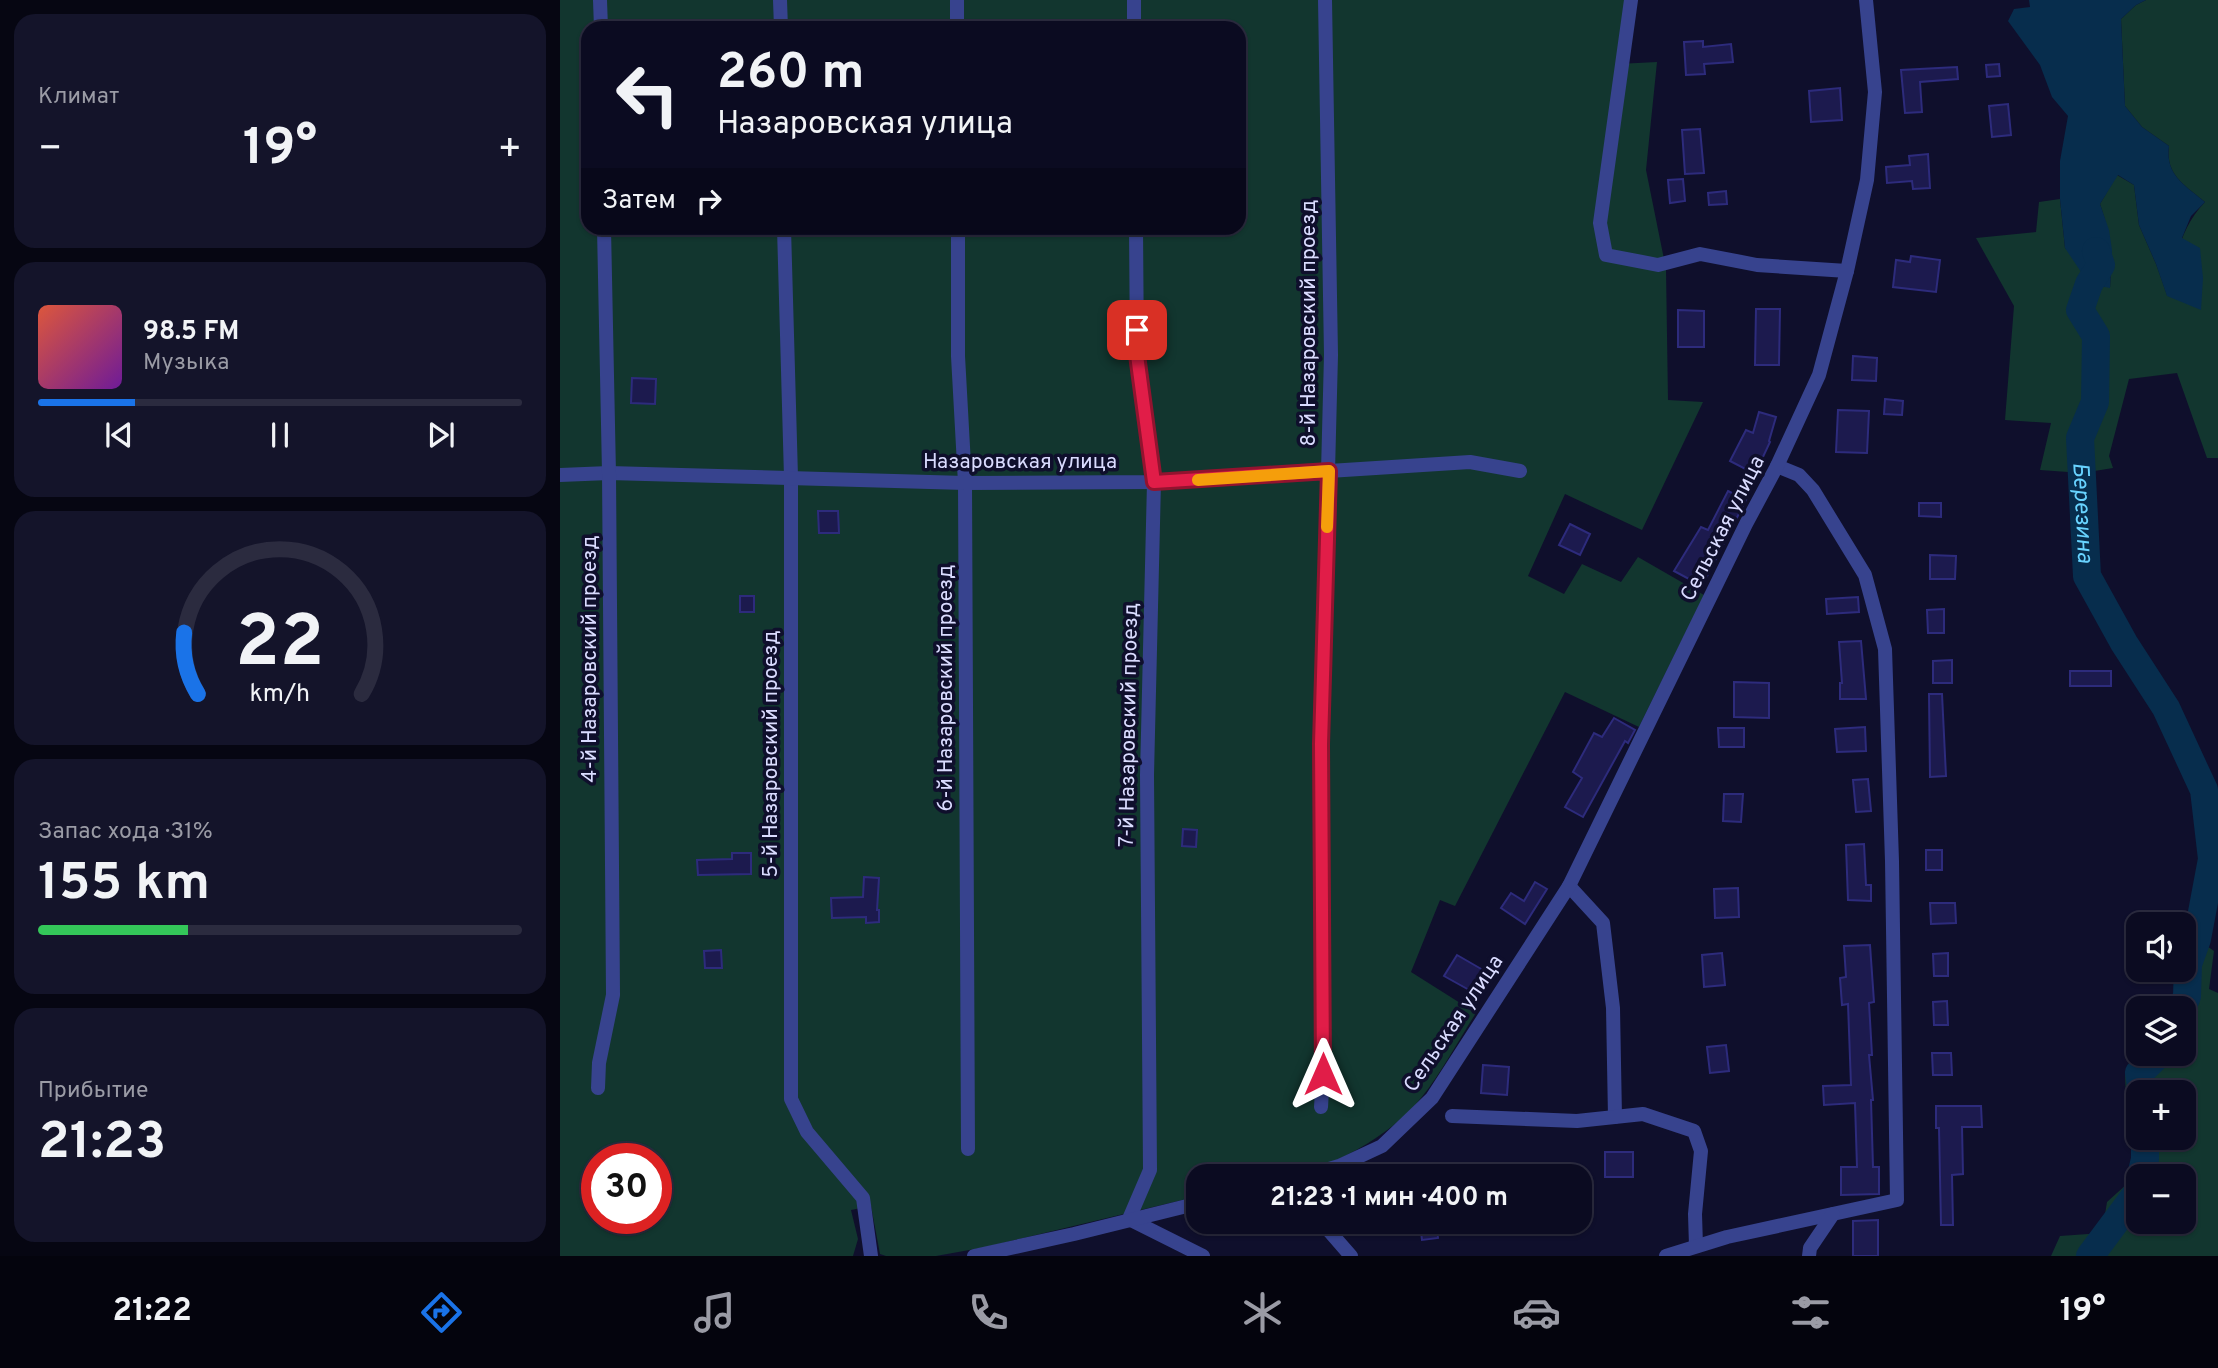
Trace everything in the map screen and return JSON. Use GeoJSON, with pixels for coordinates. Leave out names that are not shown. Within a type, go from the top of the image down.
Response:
{"type":"FeatureCollection","features":[{"type":"Feature","properties":{"kind":"street"},"geometry":{"type":"LineString","coordinates":[[600,0],[601,21]]}},
{"type":"Feature","properties":{"kind":"street"},"geometry":{"type":"LineString","coordinates":[[780,0],[781,21]]}},
{"type":"Feature","properties":{"kind":"street"},"geometry":{"type":"LineString","coordinates":[[957,0],[957,21]]}},
{"type":"Feature","properties":{"kind":"street"},"geometry":{"type":"LineString","coordinates":[[1134,0],[1134,21]]}},
{"type":"Feature","properties":{"kind":"street","name":"8-й Назаровский проезд"},"geometry":{"type":"LineString","coordinates":[[1321,1107],[1321,744],[1331,355],[1325,0]]}},
{"type":"Feature","properties":{"kind":"street"},"geometry":{"type":"LineString","coordinates":[[1631,0],[1600,223],[1606,255],[1658,265],[1700,254],[1757,265],[1847,271]]}},
{"type":"Feature","properties":{"kind":"street","name":"Сельская улица"},"geometry":{"type":"LineString","coordinates":[[1343,1164],[1382,1146],[1432,1098],[1569,886],[1777,466],[1819,375],[1847,271],[1867,180],[1875,92],[1866,0]]}},
{"type":"Feature","properties":{"kind":"street","name":"4-й Назаровский проезд"},"geometry":{"type":"LineString","coordinates":[[598,1088],[599,1063],[613,995],[604,235]]}},
{"type":"Feature","properties":{"kind":"street","name":"5-й Назаровский проезд"},"geometry":{"type":"LineString","coordinates":[[784,235],[791,477],[791,1099],[807,1132],[863,1198],[872,1256]]}},
{"type":"Feature","properties":{"kind":"street","name":"6-й Назаровский проезд"},"geometry":{"type":"LineString","coordinates":[[958,235],[958,356],[965,483],[968,1149]]}},
{"type":"Feature","properties":{"kind":"street","name":"7-й Назаровский проезд"},"geometry":{"type":"LineString","coordinates":[[1129,1219],[1150,1170],[1147,775],[1154,482],[1137,355],[1136,235]]}},
{"type":"Feature","properties":{"kind":"street","name":"Назаровская улица"},"geometry":{"type":"LineString","coordinates":[[560,475],[609,473],[965,483],[1154,482],[1470,462],[1520,471]]}},
{"type":"Feature","properties":{"kind":"street"},"geometry":{"type":"LineString","coordinates":[[1666,1256],[1727,1237],[1897,1200],[1885,649],[1865,575],[1859,564],[1813,490],[1799,474],[1777,466]]}},
{"type":"Feature","properties":{"kind":"street"},"geometry":{"type":"LineString","coordinates":[[1569,886],[1603,923],[1613,1008],[1615,1117]]}},
{"type":"Feature","properties":{"kind":"street"},"geometry":{"type":"LineString","coordinates":[[1452,1116],[1577,1121],[1643,1114],[1694,1131],[1701,1151],[1695,1214],[1696,1246]]}},
{"type":"Feature","properties":{"kind":"street"},"geometry":{"type":"LineString","coordinates":[[974,1256],[1186,1206]]}},
{"type":"Feature","properties":{"kind":"street"},"geometry":{"type":"LineString","coordinates":[[1809,1256],[1810,1248],[1833,1214]]}},
{"type":"Feature","properties":{"kind":"street"},"geometry":{"type":"LineString","coordinates":[[1129,1219],[1203,1256]]}},
{"type":"Feature","properties":{"kind":"street"},"geometry":{"type":"LineString","coordinates":[[1332,1234],[1351,1256]]}},
{"type":"Feature","properties":{"kind":"green space"},"geometry":{"type":"Polygon","coordinates":[[[560,0],[1625,0],[1618,64],[1657,62],[1646,170],[1666,269],[1668,400],[1703,402],[1642,530],[1565,494],[1528,576],[1564,594],[1582,564],[1621,582],[1638,557],[1704,595],[1639,727],[1565,692],[1455,906],[1440,900],[1411,972],[1476,1013],[1443,1067],[1421,1098],[1393,1126],[1357,1150],[1326,1164],[1186,1164],[1186,1199],[986,1247],[936,1256],[880,1254],[871,1206],[851,1210],[858,1239],[853,1256],[560,1256],[560,0]]]}},
{"type":"Feature","properties":{"kind":"green space"},"geometry":{"type":"Polygon","coordinates":[[[2146,0],[2218,0],[2218,458],[2207,458],[2177,373],[2129,379],[2109,456],[2113,468],[2082,473],[2040,470],[2051,423],[2005,420],[2014,306],[1976,238],[2036,232],[2039,202],[2060,199],[2065,248],[2110,288],[2110,246],[2100,204],[2117,175],[2134,185],[2139,225],[2167,295],[2184,234],[2205,202],[2173,172],[2169,146],[2142,127],[2125,106],[2121,19],[2146,0]]]}},
{"type":"Feature","properties":{"kind":"green space"},"geometry":{"type":"Polygon","coordinates":[[[2197,939],[2214,951],[2209,989],[2218,993],[2218,1256],[2051,1256],[2060,1236],[2102,1233],[2107,1202],[2126,1185],[2126,1234],[2196,1234],[2196,1164],[2136,1164],[2134,1150],[2196,1150],[2196,1080],[2126,1080],[2126,1101],[2125,1074],[2129,1066],[2196,1066],[2196,996],[2178,996],[2177,982],[2196,982],[2197,939]]]}},
{"type":"Feature","properties":{"kind":"water"},"geometry":{"type":"Polygon","coordinates":[[[2029,0],[2146,0],[2121,19],[2125,106],[2142,127],[2169,146],[2173,172],[2205,202],[2191,216],[2182,238],[2200,248],[2203,278],[2201,310],[2167,296],[2139,225],[2134,185],[2118,175],[2100,204],[2109,230],[2112,250],[2110,288],[2089,284],[2065,248],[2060,199],[2060,161],[2068,116],[2052,97],[2040,65],[2008,21],[2014,9],[2030,7],[2029,0]]]}},
{"type":"Feature","properties":{"kind":"building"},"geometry":{"type":"Polygon","coordinates":[[[1703,41],[1703,47],[1731,44],[1733,62],[1704,64],[1705,74],[1686,75],[1684,42],[1703,41]]]}},
{"type":"Feature","properties":{"kind":"building"},"geometry":{"type":"Polygon","coordinates":[[[1999,64],[2000,76],[1987,77],[1986,65],[1999,64]]]}},
{"type":"Feature","properties":{"kind":"building"},"geometry":{"type":"Polygon","coordinates":[[[1957,67],[1958,79],[1920,82],[1922,112],[1905,113],[1901,70],[1957,67]]]}},
{"type":"Feature","properties":{"kind":"building"},"geometry":{"type":"Polygon","coordinates":[[[1840,88],[1842,120],[1811,122],[1809,91],[1840,88]]]}},
{"type":"Feature","properties":{"kind":"building"},"geometry":{"type":"Polygon","coordinates":[[[2008,104],[2011,135],[1992,137],[1989,106],[2008,104]]]}},
{"type":"Feature","properties":{"kind":"building"},"geometry":{"type":"Polygon","coordinates":[[[1700,129],[1704,173],[1685,174],[1682,130],[1700,129]]]}},
{"type":"Feature","properties":{"kind":"building"},"geometry":{"type":"Polygon","coordinates":[[[1928,154],[1930,188],[1913,189],[1912,181],[1887,183],[1886,167],[1910,165],[1909,156],[1928,154]]]}},
{"type":"Feature","properties":{"kind":"building"},"geometry":{"type":"Polygon","coordinates":[[[1683,179],[1685,201],[1670,203],[1668,180],[1683,179]]]}},
{"type":"Feature","properties":{"kind":"building"},"geometry":{"type":"Polygon","coordinates":[[[1726,191],[1727,204],[1709,205],[1708,193],[1726,191]]]}},
{"type":"Feature","properties":{"kind":"building"},"geometry":{"type":"Polygon","coordinates":[[[1911,256],[1940,260],[1936,292],[1893,287],[1896,260],[1910,262],[1911,256]]]}},
{"type":"Feature","properties":{"kind":"building"},"geometry":{"type":"Polygon","coordinates":[[[1756,309],[1780,309],[1779,365],[1755,365],[1756,309]]]}},
{"type":"Feature","properties":{"kind":"building"},"geometry":{"type":"Polygon","coordinates":[[[1678,310],[1704,311],[1704,347],[1678,347],[1678,310]]]}},
{"type":"Feature","properties":{"kind":"building"},"geometry":{"type":"Polygon","coordinates":[[[1853,356],[1877,358],[1876,381],[1852,380],[1853,356]]]}},
{"type":"Feature","properties":{"kind":"building"},"geometry":{"type":"Polygon","coordinates":[[[632,378],[656,379],[655,404],[631,403],[632,378]]]}},
{"type":"Feature","properties":{"kind":"building"},"geometry":{"type":"Polygon","coordinates":[[[1885,399],[1903,401],[1902,415],[1884,414],[1885,399]]]}},
{"type":"Feature","properties":{"kind":"building"},"geometry":{"type":"Polygon","coordinates":[[[1838,410],[1869,411],[1867,453],[1836,452],[1838,410]]]}},
{"type":"Feature","properties":{"kind":"building"},"geometry":{"type":"Polygon","coordinates":[[[1759,412],[1776,417],[1770,442],[1755,474],[1730,461],[1746,430],[1753,433],[1759,412]]]}},
{"type":"Feature","properties":{"kind":"building"},"geometry":{"type":"Polygon","coordinates":[[[1728,491],[1746,500],[1702,586],[1674,571],[1701,527],[1708,530],[1728,491]]]}},
{"type":"Feature","properties":{"kind":"building"},"geometry":{"type":"Polygon","coordinates":[[[1919,503],[1941,503],[1941,517],[1919,516],[1919,503]]]}},
{"type":"Feature","properties":{"kind":"building"},"geometry":{"type":"Polygon","coordinates":[[[818,511],[838,511],[839,533],[819,533],[818,511]]]}},
{"type":"Feature","properties":{"kind":"building"},"geometry":{"type":"Polygon","coordinates":[[[1570,524],[1590,534],[1580,555],[1559,545],[1570,524]]]}},
{"type":"Feature","properties":{"kind":"building"},"geometry":{"type":"Polygon","coordinates":[[[1930,555],[1956,556],[1955,579],[1930,579],[1930,555]]]}},
{"type":"Feature","properties":{"kind":"building"},"geometry":{"type":"Polygon","coordinates":[[[740,596],[754,596],[754,612],[740,612],[740,596]]]}},
{"type":"Feature","properties":{"kind":"building"},"geometry":{"type":"Polygon","coordinates":[[[1858,597],[1859,612],[1827,614],[1826,599],[1858,597]]]}},
{"type":"Feature","properties":{"kind":"building"},"geometry":{"type":"Polygon","coordinates":[[[1944,609],[1944,633],[1928,633],[1927,610],[1944,609]]]}},
{"type":"Feature","properties":{"kind":"building"},"geometry":{"type":"Polygon","coordinates":[[[1861,641],[1866,699],[1840,699],[1842,683],[1839,642],[1861,641]]]}},
{"type":"Feature","properties":{"kind":"building"},"geometry":{"type":"Polygon","coordinates":[[[1952,660],[1952,683],[1933,683],[1933,661],[1952,660]]]}},
{"type":"Feature","properties":{"kind":"building"},"geometry":{"type":"Polygon","coordinates":[[[2070,671],[2111,671],[2111,686],[2070,686],[2070,671]]]}},
{"type":"Feature","properties":{"kind":"building"},"geometry":{"type":"Polygon","coordinates":[[[1734,682],[1769,683],[1769,718],[1734,717],[1734,682]]]}},
{"type":"Feature","properties":{"kind":"building"},"geometry":{"type":"Polygon","coordinates":[[[1929,694],[1942,694],[1946,776],[1930,777],[1929,694]]]}},
{"type":"Feature","properties":{"kind":"building"},"geometry":{"type":"Polygon","coordinates":[[[1614,718],[1635,730],[1628,743],[1625,741],[1583,817],[1565,807],[1582,778],[1573,772],[1594,733],[1602,737],[1614,718]]]}},
{"type":"Feature","properties":{"kind":"building"},"geometry":{"type":"Polygon","coordinates":[[[1865,727],[1866,751],[1837,752],[1835,729],[1865,727]]]}},
{"type":"Feature","properties":{"kind":"building"},"geometry":{"type":"Polygon","coordinates":[[[1718,728],[1744,728],[1744,747],[1719,747],[1718,728]]]}},
{"type":"Feature","properties":{"kind":"building"},"geometry":{"type":"Polygon","coordinates":[[[1868,779],[1871,811],[1856,812],[1853,780],[1868,779]]]}},
{"type":"Feature","properties":{"kind":"building"},"geometry":{"type":"Polygon","coordinates":[[[1724,794],[1743,794],[1741,822],[1723,821],[1724,794]]]}},
{"type":"Feature","properties":{"kind":"building"},"geometry":{"type":"Polygon","coordinates":[[[1183,829],[1197,830],[1196,847],[1182,846],[1183,829]]]}},
{"type":"Feature","properties":{"kind":"building"},"geometry":{"type":"Polygon","coordinates":[[[1864,844],[1866,885],[1871,885],[1871,901],[1848,900],[1846,845],[1864,844]]]}},
{"type":"Feature","properties":{"kind":"building"},"geometry":{"type":"Polygon","coordinates":[[[1926,850],[1942,850],[1942,870],[1926,870],[1926,850]]]}},
{"type":"Feature","properties":{"kind":"building"},"geometry":{"type":"Polygon","coordinates":[[[732,853],[751,853],[751,874],[698,875],[697,860],[732,859],[732,853]]]}},
{"type":"Feature","properties":{"kind":"building"},"geometry":{"type":"Polygon","coordinates":[[[864,877],[879,878],[879,922],[866,923],[866,917],[832,918],[831,898],[863,897],[864,877]]]}},
{"type":"Feature","properties":{"kind":"building"},"geometry":{"type":"Polygon","coordinates":[[[1535,882],[1547,889],[1525,924],[1501,908],[1511,893],[1524,901],[1535,882]]]}},
{"type":"Feature","properties":{"kind":"building"},"geometry":{"type":"Polygon","coordinates":[[[1738,888],[1739,917],[1715,918],[1714,889],[1738,888]]]}},
{"type":"Feature","properties":{"kind":"building"},"geometry":{"type":"Polygon","coordinates":[[[1930,903],[1955,903],[1956,923],[1931,924],[1930,903]]]}},
{"type":"Feature","properties":{"kind":"building"},"geometry":{"type":"Polygon","coordinates":[[[1870,945],[1874,1002],[1869,1003],[1873,1167],[1879,1167],[1879,1194],[1841,1195],[1841,1167],[1857,1167],[1855,1103],[1824,1105],[1823,1086],[1851,1085],[1848,1004],[1842,1005],[1840,978],[1846,977],[1844,946],[1870,945]]]}},
{"type":"Feature","properties":{"kind":"building"},"geometry":{"type":"Polygon","coordinates":[[[721,950],[722,968],[705,968],[704,951],[721,950]]]}},
{"type":"Feature","properties":{"kind":"building"},"geometry":{"type":"Polygon","coordinates":[[[1722,953],[1725,985],[1704,987],[1702,955],[1722,953]]]}},
{"type":"Feature","properties":{"kind":"building"},"geometry":{"type":"Polygon","coordinates":[[[1948,953],[1948,976],[1934,976],[1933,954],[1948,953]]]}},
{"type":"Feature","properties":{"kind":"building"},"geometry":{"type":"Polygon","coordinates":[[[1457,955],[1483,970],[1471,991],[1444,976],[1457,955]]]}},
{"type":"Feature","properties":{"kind":"building"},"geometry":{"type":"Polygon","coordinates":[[[1947,1001],[1948,1025],[1934,1025],[1933,1002],[1947,1001]]]}},
{"type":"Feature","properties":{"kind":"building"},"geometry":{"type":"Polygon","coordinates":[[[1726,1045],[1729,1071],[1710,1073],[1707,1047],[1726,1045]]]}},
{"type":"Feature","properties":{"kind":"building"},"geometry":{"type":"Polygon","coordinates":[[[1932,1053],[1951,1053],[1952,1075],[1933,1075],[1932,1053]]]}},
{"type":"Feature","properties":{"kind":"building"},"geometry":{"type":"Polygon","coordinates":[[[1483,1065],[1509,1067],[1507,1095],[1481,1093],[1483,1065]]]}},
{"type":"Feature","properties":{"kind":"building"},"geometry":{"type":"Polygon","coordinates":[[[1936,1106],[1981,1106],[1982,1127],[1962,1127],[1963,1174],[1952,1175],[1953,1225],[1941,1225],[1936,1106]]]}},
{"type":"Feature","properties":{"kind":"building"},"geometry":{"type":"Polygon","coordinates":[[[1605,1152],[1633,1152],[1633,1177],[1605,1177],[1605,1152]]]}},
{"type":"Feature","properties":{"kind":"building"},"geometry":{"type":"Polygon","coordinates":[[[1878,1220],[1878,1256],[1853,1256],[1853,1221],[1878,1220]]]}},
{"type":"Feature","properties":{"kind":"building"},"geometry":{"type":"Polygon","coordinates":[[[1421,1234],[1438,1234],[1438,1238],[1422,1240],[1421,1234]]]}},
{"type":"Feature","properties":{"kind":"waterway","name":"Березина"},"geometry":{"type":"LineString","coordinates":[[2096,251],[2101,265],[2089,284],[2080,310],[2096,336],[2095,402],[2080,438],[2087,576],[2124,643],[2166,708],[2204,790],[2212,859],[2197,939],[2188,964],[2187,996]]}},
{"type":"Feature","properties":{"kind":"waterway","name":"Березина"},"geometry":{"type":"LineString","coordinates":[[2140,1080],[2139,1073],[2146,1066]]}},
{"type":"Feature","properties":{"kind":"waterway","name":"Березина"},"geometry":{"type":"LineString","coordinates":[[2144,1164],[2145,1150]]}},
{"type":"Feature","properties":{"kind":"waterway","name":"Березина"},"geometry":{"type":"LineString","coordinates":[[2090,1256],[2126,1208]]}},
{"type":"Feature","properties":{"kind":"slow traffic"},"geometry":{"type":"LineString","coordinates":[[1198,480],[1329,471],[1327,527]]}},
{"type":"Feature","properties":{"kind":"route"},"geometry":{"type":"LineString","coordinates":[[1137,330],[1137,355],[1154,482],[1329,471],[1321,744],[1323,1074]]}}]}
